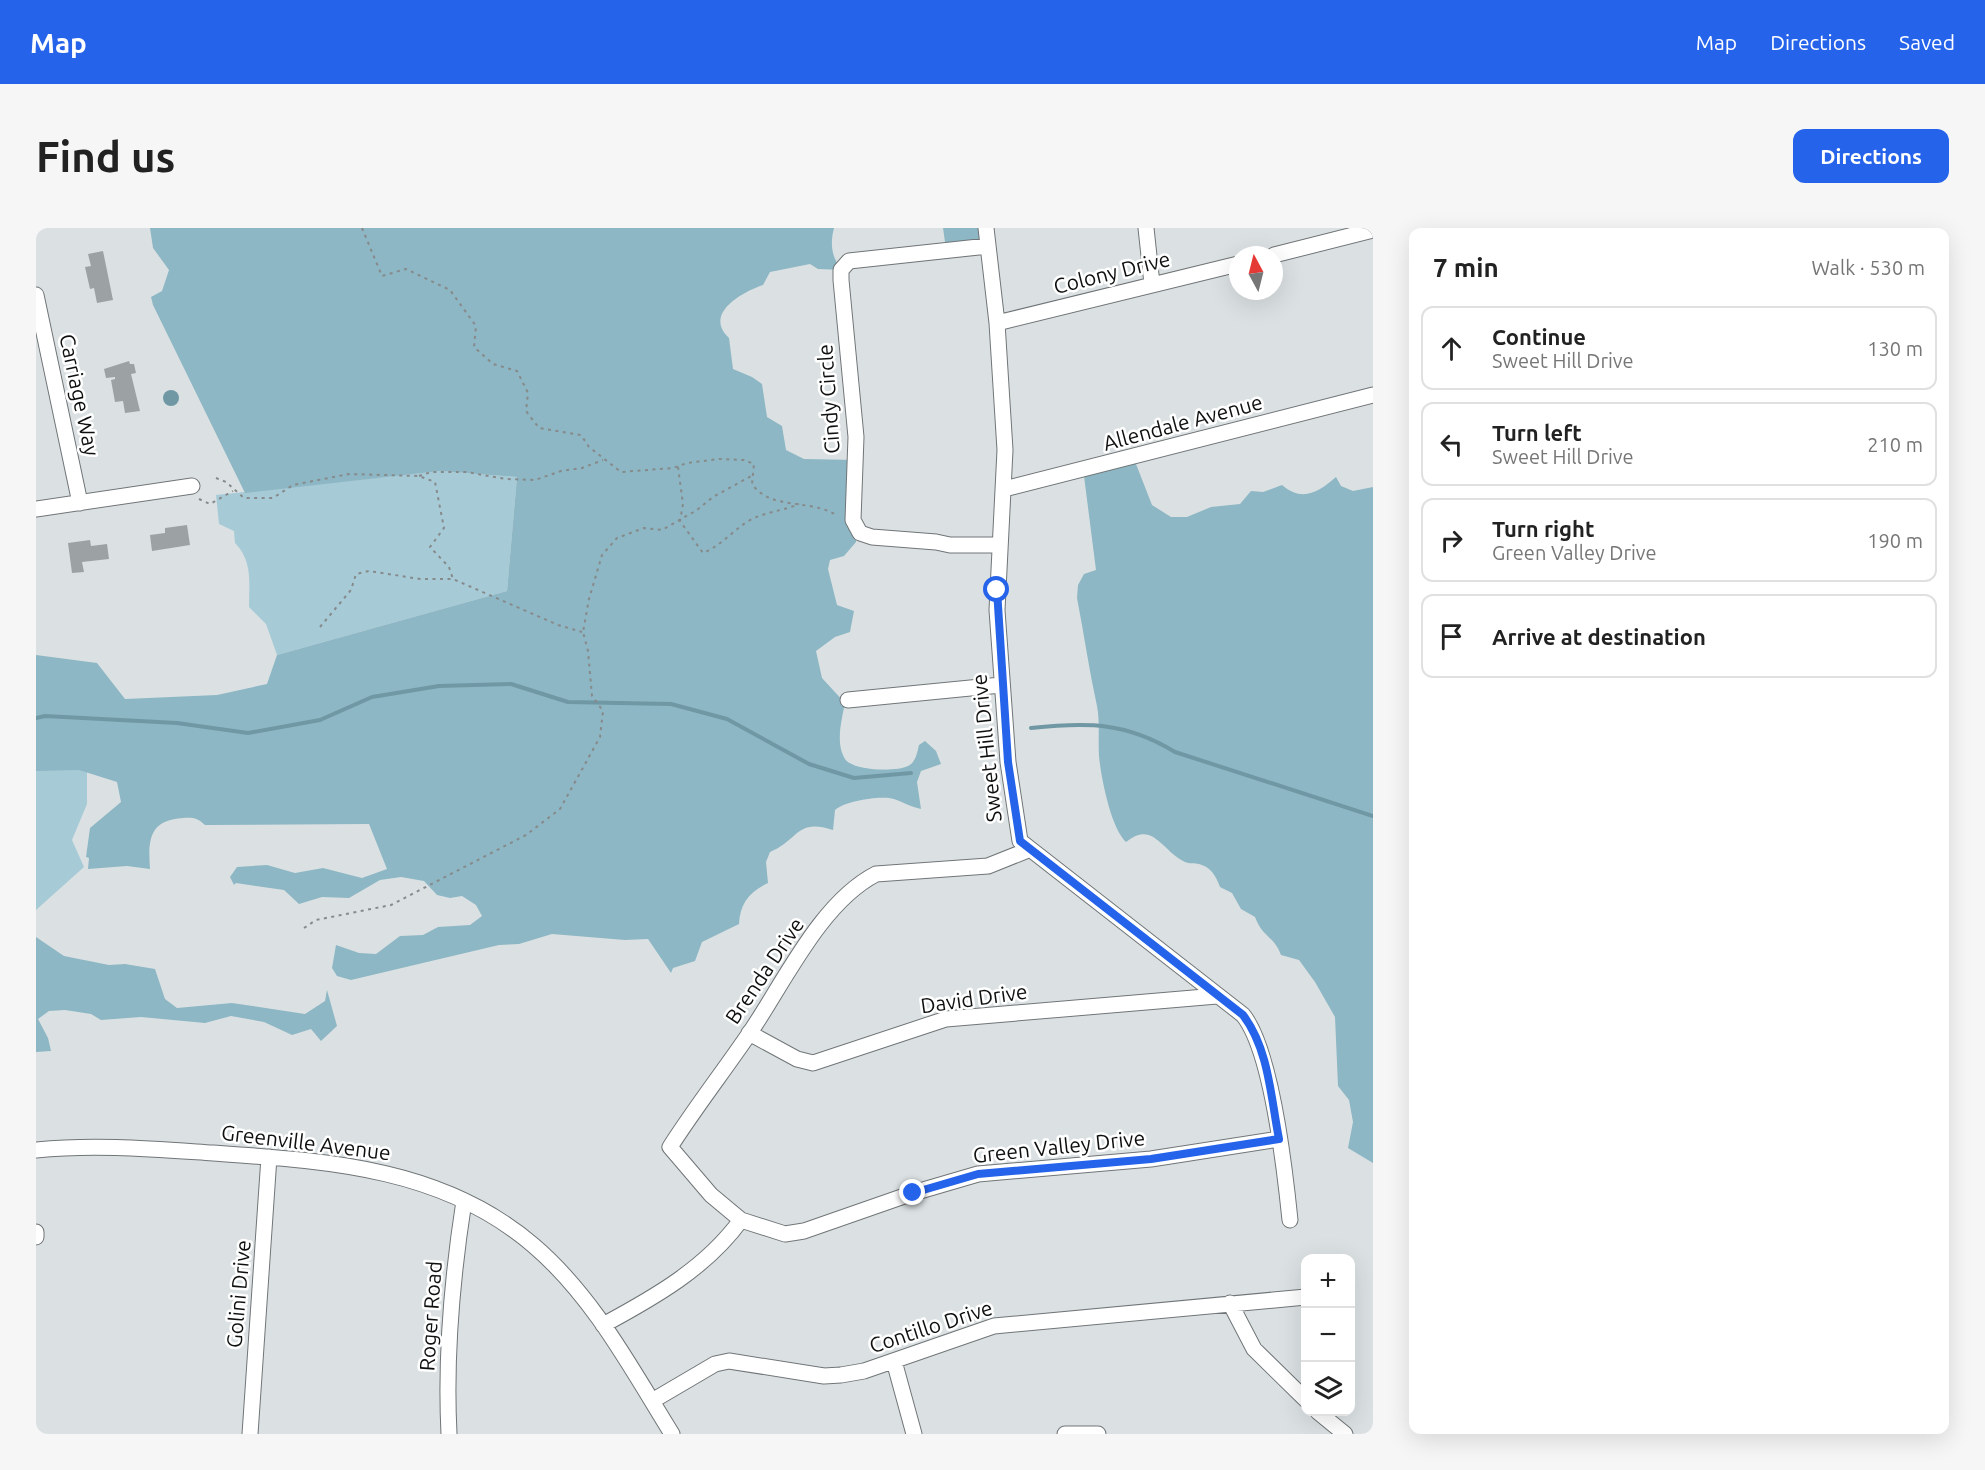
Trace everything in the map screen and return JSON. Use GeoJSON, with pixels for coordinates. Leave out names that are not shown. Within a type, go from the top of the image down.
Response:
{"type":"FeatureCollection","features":[{"type":"Feature","properties":{"kind":"street","name":"Sweet Hill Drive"},"geometry":{"type":"LineString","coordinates":[[986,228],[997,322],[1005,450],[997,590],[1001,685],[1016,827],[1020,841],[1028,850]]}},
{"type":"Feature","properties":{"kind":"street"},"geometry":{"type":"LineString","coordinates":[[1146,228],[1152,284]]}},
{"type":"Feature","properties":{"kind":"street"},"geometry":{"type":"LineString","coordinates":[[1283,253],[1373,230]]}},
{"type":"Feature","properties":{"kind":"street","name":"Cindy Circle"},"geometry":{"type":"LineString","coordinates":[[853,520],[856,437],[841,279],[844,265],[849,261],[987,246]]}},
{"type":"Feature","properties":{"kind":"street","name":"Colony Drive"},"geometry":{"type":"LineString","coordinates":[[997,322],[1229,266]]}},
{"type":"Feature","properties":{"kind":"street","name":"Carriage Way"},"geometry":{"type":"LineString","coordinates":[[36,295],[80,503]]}},
{"type":"Feature","properties":{"kind":"street","name":"Allendale Avenue"},"geometry":{"type":"LineString","coordinates":[[1004,489],[1373,395]]}},
{"type":"Feature","properties":{"kind":"street"},"geometry":{"type":"LineString","coordinates":[[36,509],[192,486]]}},
{"type":"Feature","properties":{"kind":"street"},"geometry":{"type":"LineString","coordinates":[[853,520],[860,532],[872,537],[950,545],[1000,545]]}},
{"type":"Feature","properties":{"kind":"street"},"geometry":{"type":"LineString","coordinates":[[848,700],[1001,685]]}},
{"type":"Feature","properties":{"kind":"street"},"geometry":{"type":"LineString","coordinates":[[1028,850],[1067,875],[1243,1015],[1256,1035],[1279,1139],[1290,1220]]}},
{"type":"Feature","properties":{"kind":"street","name":"Brenda Drive"},"geometry":{"type":"LineString","coordinates":[[741,1220],[711,1195],[670,1146],[749,1033],[785,975],[837,904],[860,883],[876,874],[988,866],[1028,850]]}},
{"type":"Feature","properties":{"kind":"street","name":"David Drive"},"geometry":{"type":"LineString","coordinates":[[749,1033],[797,1059],[813,1063],[946,1019],[1217,996]]}},
{"type":"Feature","properties":{"kind":"street","name":"Green Valley Drive"},"geometry":{"type":"LineString","coordinates":[[741,1220],[785,1234],[804,1232],[923,1189],[978,1174],[1151,1159],[1279,1139]]}},
{"type":"Feature","properties":{"kind":"street","name":"Greenville Avenue"},"geometry":{"type":"LineString","coordinates":[[36,1150],[106,1146],[269,1157],[402,1175],[464,1201],[510,1227],[534,1245],[580,1292],[672,1434]]}},
{"type":"Feature","properties":{"kind":"street","name":"Golini Drive"},"geometry":{"type":"LineString","coordinates":[[250,1434],[269,1157]]}},
{"type":"Feature","properties":{"kind":"street","name":"Roger Road"},"geometry":{"type":"LineString","coordinates":[[449,1434],[447,1372],[451,1306],[464,1201]]}},
{"type":"Feature","properties":{"kind":"street"},"geometry":{"type":"LineString","coordinates":[[603,1325],[646,1302],[698,1265],[714,1252],[741,1220]]}},
{"type":"Feature","properties":{"kind":"street"},"geometry":{"type":"LineString","coordinates":[[36,1232],[36,1237]]}},
{"type":"Feature","properties":{"kind":"street","name":"Contillo Drive"},"geometry":{"type":"LineString","coordinates":[[652,1401],[715,1364],[729,1361],[824,1376],[864,1371],[994,1326],[1301,1297]]}},
{"type":"Feature","properties":{"kind":"street"},"geometry":{"type":"LineString","coordinates":[[1230,1303],[1254,1349],[1301,1396]]}},
{"type":"Feature","properties":{"kind":"street"},"geometry":{"type":"LineString","coordinates":[[894,1360],[914,1434]]}},
{"type":"Feature","properties":{"kind":"street"},"geometry":{"type":"LineString","coordinates":[[1323,1416],[1345,1434]]}},
{"type":"Feature","properties":{"kind":"street"},"geometry":{"type":"LineString","coordinates":[[1065,1434],[1098,1434]]}},
{"type":"Feature","properties":{"kind":"path"},"geometry":{"type":"LineString","coordinates":[[362,228],[381,276],[406,269],[450,291],[476,326],[474,347],[493,364],[517,371],[528,393],[526,411],[539,428],[581,435],[589,447],[603,460],[621,472],[678,467],[687,462],[744,460],[754,464],[752,484],[760,495],[776,501],[803,503],[830,511],[843,519],[853,520]]}},
{"type":"Feature","properties":{"kind":"path"},"geometry":{"type":"LineString","coordinates":[[419,476],[430,472],[466,472],[506,480],[535,480],[603,460]]}},
{"type":"Feature","properties":{"kind":"path"},"geometry":{"type":"LineString","coordinates":[[678,467],[683,504],[680,521],[703,553],[717,547],[755,518],[803,503]]}},
{"type":"Feature","properties":{"kind":"path"},"geometry":{"type":"LineString","coordinates":[[216,478],[226,482],[233,491],[244,498],[273,498],[293,485],[349,474],[419,476],[435,482],[444,528],[430,547],[449,567],[453,579]]}},
{"type":"Feature","properties":{"kind":"path"},"geometry":{"type":"LineString","coordinates":[[304,928],[316,920],[392,905],[526,835],[560,809],[600,737],[603,711],[592,696],[588,651],[583,632],[589,599],[602,555],[617,538],[644,528],[662,530],[680,521],[713,496],[753,475]]}},
{"type":"Feature","properties":{"kind":"path"},"geometry":{"type":"LineString","coordinates":[[192,486],[199,499],[210,504],[233,491]]}},
{"type":"Feature","properties":{"kind":"path"},"geometry":{"type":"LineString","coordinates":[[320,627],[351,590],[356,574],[369,571],[420,579],[453,579],[558,625],[583,632]]}},
{"type":"Feature","properties":{"kind":"shaded area"},"geometry":{"type":"Polygon","coordinates":[[[150,228],[834,228],[832,250],[843,270],[818,269],[810,264],[770,272],[763,285],[745,293],[728,305],[720,321],[722,329],[729,338],[733,369],[762,384],[767,417],[782,426],[786,450],[804,459],[856,460],[856,542],[844,556],[830,560],[828,569],[837,605],[854,611],[850,632],[835,637],[816,651],[822,678],[845,703],[840,746],[845,759],[865,768],[894,769],[911,764],[916,757],[919,745],[925,741],[936,751],[941,764],[921,771],[917,782],[921,809],[888,798],[863,800],[835,810],[833,830],[812,827],[798,832],[770,852],[766,862],[768,883],[747,899],[741,910],[739,924],[702,942],[695,961],[673,968],[671,973],[648,939],[625,940],[552,934],[519,944],[499,945],[351,980],[337,976],[332,968],[336,945],[359,953],[376,954],[400,936],[423,935],[438,927],[470,925],[482,916],[476,905],[462,896],[450,898],[437,895],[424,881],[401,877],[380,880],[349,898],[322,897],[299,904],[284,890],[236,883],[234,885],[230,877],[237,867],[267,865],[295,873],[323,868],[362,878],[387,869],[369,824],[205,825],[192,818],[172,820],[157,827],[153,833],[150,869],[127,866],[88,869],[89,858],[86,857],[90,828],[121,802],[117,782],[79,770],[36,771],[36,655],[97,663],[125,699],[217,695],[267,684],[277,655],[507,591],[517,477],[440,471],[245,493],[153,305],[151,297],[162,291],[169,270],[153,248],[150,228]]]}},
{"type":"Feature","properties":{"kind":"shaded area"},"geometry":{"type":"Polygon","coordinates":[[[943,228],[985,228],[987,251],[947,256],[943,228]]]}},
{"type":"Feature","properties":{"kind":"shaded area"},"geometry":{"type":"Polygon","coordinates":[[[171,390],[177,392],[179,398],[177,404],[171,406],[165,404],[163,398],[165,392],[171,390]]]}},
{"type":"Feature","properties":{"kind":"shaded area"},"geometry":{"type":"Polygon","coordinates":[[[1136,464],[1152,505],[1171,517],[1187,517],[1211,507],[1240,504],[1251,491],[1263,492],[1282,485],[1296,493],[1310,493],[1336,477],[1341,486],[1353,491],[1373,487],[1373,1163],[1348,1148],[1353,1122],[1349,1100],[1338,1086],[1335,1017],[1299,960],[1281,955],[1275,944],[1261,929],[1255,917],[1241,909],[1232,893],[1220,887],[1210,870],[1203,865],[1185,862],[1150,835],[1135,836],[1126,842],[1111,814],[1100,765],[1098,712],[1077,598],[1078,585],[1084,574],[1096,570],[1084,476],[1136,464]]]}},
{"type":"Feature","properties":{"kind":"shaded area"},"geometry":{"type":"Polygon","coordinates":[[[440,471],[517,477],[507,591],[277,655],[266,624],[249,607],[249,581],[245,557],[235,543],[234,531],[219,524],[216,495],[440,471]]]}},
{"type":"Feature","properties":{"kind":"shaded area"},"geometry":{"type":"Polygon","coordinates":[[[36,770],[87,770],[87,804],[72,840],[84,867],[36,910],[36,770]]]}},
{"type":"Feature","properties":{"kind":"shaded area"},"geometry":{"type":"Polygon","coordinates":[[[36,937],[64,956],[109,965],[125,964],[155,969],[165,999],[177,1008],[232,1003],[305,1014],[325,1001],[327,990],[337,1026],[321,1041],[311,1029],[292,1035],[264,1022],[231,1016],[205,1023],[141,1017],[101,1020],[91,1014],[65,1010],[49,1011],[38,1019],[48,1038],[51,1051],[36,1052],[36,937]]]}},
{"type":"Feature","properties":{"kind":"building"},"geometry":{"type":"Polygon","coordinates":[[[103,251],[113,300],[97,303],[94,288],[90,289],[85,267],[91,266],[88,254],[103,251]]]}},
{"type":"Feature","properties":{"kind":"building"},"geometry":{"type":"Polygon","coordinates":[[[129,361],[130,364],[134,364],[136,373],[131,374],[140,411],[125,413],[123,401],[115,402],[111,380],[115,377],[106,378],[104,369],[129,361]]]}},
{"type":"Feature","properties":{"kind":"building"},"geometry":{"type":"Polygon","coordinates":[[[187,525],[190,545],[152,551],[150,535],[165,533],[165,528],[187,525]]]}},
{"type":"Feature","properties":{"kind":"building"},"geometry":{"type":"Polygon","coordinates":[[[90,540],[91,546],[107,544],[109,559],[82,562],[84,572],[72,573],[68,543],[90,540]]]}},
{"type":"Feature","properties":{"kind":"waterway"},"geometry":{"type":"LineString","coordinates":[[36,718],[45,716],[177,723],[248,733],[320,720],[372,697],[439,686],[511,684],[568,702],[671,704],[727,719],[809,764],[854,778],[911,773]]}},
{"type":"Feature","properties":{"kind":"waterway"},"geometry":{"type":"LineString","coordinates":[[1031,728],[1088,725],[1123,730],[1157,742],[1175,752],[1373,816]]}},
{"type":"Feature","properties":{"kind":"route"},"geometry":{"type":"LineString","coordinates":[[913,1193],[954,1179],[978,1174],[1151,1159],[1279,1139],[1261,1050],[1256,1035],[1243,1015],[1139,935],[1058,868],[1028,850],[1020,841],[1016,827],[1008,762],[1001,685],[997,590]]}}]}
